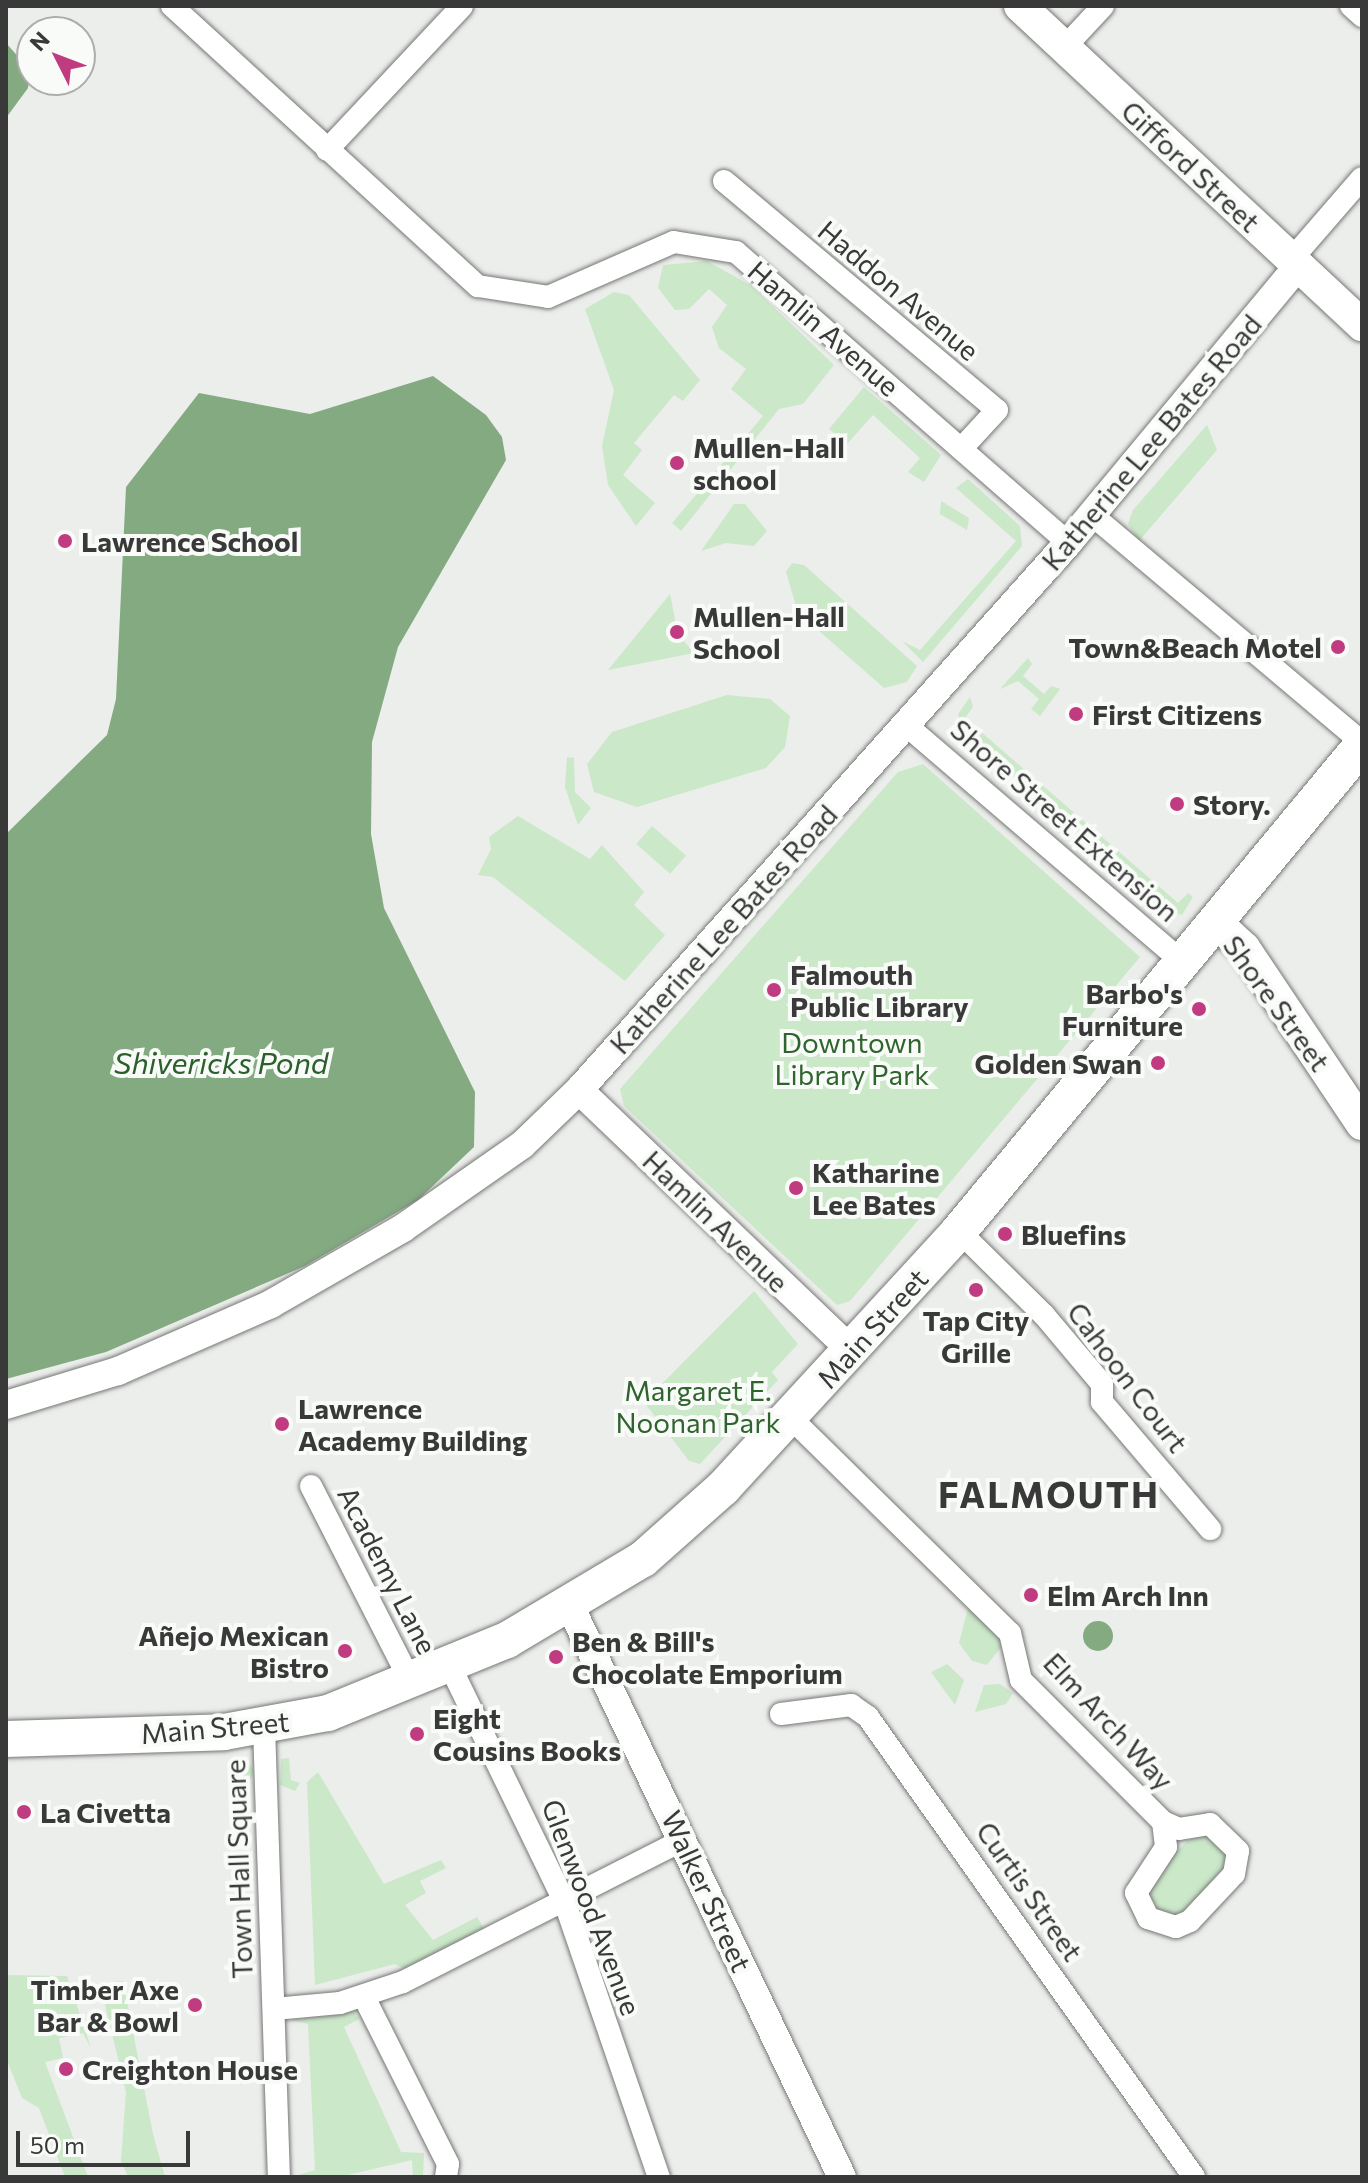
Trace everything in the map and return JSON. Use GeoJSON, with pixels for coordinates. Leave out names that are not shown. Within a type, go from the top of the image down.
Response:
{"type":"FeatureCollection","features":[{"type":"Feature","properties":{"kind":"main road","name":"Gifford Street"},"geometry":{"type":"LineString","coordinates":[[1020,6],[1362,325]]}},
{"type":"Feature","properties":{"kind":"main road","name":"Main Street"},"geometry":{"type":"LineString","coordinates":[[6,1739],[264,1727],[411,1682],[570,1606],[676,1531],[790,1417],[959,1231],[1217,923],[1362,743]]}},
{"type":"Feature","properties":{"kind":"main road","name":"Shore Street"},"geometry":{"type":"LineString","coordinates":[[1217,923],[1244,948],[1362,1124]]}},
{"type":"Feature","properties":{"kind":"street","name":"Hamlin Avenue"},"geometry":{"type":"LineString","coordinates":[[172,6],[468,280],[499,294],[562,294],[674,242],[736,252],[1068,543]]}},
{"type":"Feature","properties":{"kind":"street"},"geometry":{"type":"LineString","coordinates":[[327,150],[462,6]]}},
{"type":"Feature","properties":{"kind":"street"},"geometry":{"type":"LineString","coordinates":[[1064,48],[1103,6]]}},
{"type":"Feature","properties":{"kind":"street"},"geometry":{"type":"LineString","coordinates":[[1351,6],[1362,16]]}},
{"type":"Feature","properties":{"kind":"street"},"geometry":{"type":"LineString","coordinates":[[1295,263],[1362,178]]}},
{"type":"Feature","properties":{"kind":"street","name":"Haddon Avenue"},"geometry":{"type":"LineString","coordinates":[[724,181],[997,410],[961,449]]}},
{"type":"Feature","properties":{"kind":"street","name":"Katherine Lee Bates Road"},"geometry":{"type":"LineString","coordinates":[[6,1405],[164,1353],[308,1284],[480,1176],[579,1090],[1068,543],[1295,263]]}},
{"type":"Feature","properties":{"kind":"street"},"geometry":{"type":"LineString","coordinates":[[1092,515],[1362,743]]}},
{"type":"Feature","properties":{"kind":"street","name":"Shore Street Extension"},"geometry":{"type":"LineString","coordinates":[[906,725],[1183,962]]}},
{"type":"Feature","properties":{"kind":"street","name":"Hamlin Avenue"},"geometry":{"type":"LineString","coordinates":[[579,1090],[852,1351]]}},
{"type":"Feature","properties":{"kind":"street","name":"Cahoon Court"},"geometry":{"type":"LineString","coordinates":[[959,1231],[1044,1315],[1102,1384],[1102,1402],[1210,1529]]}},
{"type":"Feature","properties":{"kind":"street","name":"Elm Arch Way"},"geometry":{"type":"LineString","coordinates":[[790,1417],[1010,1633],[1021,1680],[1163,1822],[1179,1829],[1210,1824],[1238,1851],[1234,1874],[1190,1921],[1176,1927],[1148,1918],[1136,1893],[1166,1847],[1163,1822]]}},
{"type":"Feature","properties":{"kind":"street","name":"Academy Lane"},"geometry":{"type":"LineString","coordinates":[[311,1486],[411,1682]]}},
{"type":"Feature","properties":{"kind":"street","name":"Walker Street"},"geometry":{"type":"LineString","coordinates":[[570,1606],[842,2177]]}},
{"type":"Feature","properties":{"kind":"street","name":"Glenwood Avenue"},"geometry":{"type":"LineString","coordinates":[[450,1666],[565,1903],[659,2177]]}},
{"type":"Feature","properties":{"kind":"street","name":"Curtis Street"},"geometry":{"type":"LineString","coordinates":[[781,1714],[851,1705],[868,1717],[1194,2177]]}},
{"type":"Feature","properties":{"kind":"street","name":"Town Hall Square"},"geometry":{"type":"LineString","coordinates":[[264,1727],[279,2177]]}},
{"type":"Feature","properties":{"kind":"street","name":"Town Hall Square"},"geometry":{"type":"LineString","coordinates":[[274,2009],[364,1997],[565,1903],[683,1840]]}},
{"type":"Feature","properties":{"kind":"street"},"geometry":{"type":"LineString","coordinates":[[364,1997],[448,2164],[446,2177]]}},
{"type":"Feature","properties":{"kind":"green space"},"geometry":{"type":"Polygon","coordinates":[[[707,261],[752,286],[834,365],[803,404],[779,409],[681,531],[672,523],[763,416],[731,389],[746,369],[719,348],[712,327],[727,305],[709,289],[689,309],[675,310],[658,288],[663,265],[707,261]]]}},
{"type":"Feature","properties":{"kind":"green space"},"geometry":{"type":"Polygon","coordinates":[[[614,292],[629,295],[700,380],[683,401],[674,395],[634,443],[642,450],[623,475],[655,503],[636,526],[608,485],[602,446],[614,390],[585,309],[614,292]]]}},
{"type":"Feature","properties":{"kind":"green space"},"geometry":{"type":"Polygon","coordinates":[[[864,387],[941,455],[924,482],[908,472],[920,458],[873,415],[847,444],[829,429],[864,387]]]}},
{"type":"Feature","properties":{"kind":"green space"},"geometry":{"type":"Polygon","coordinates":[[[1207,425],[1217,450],[1139,541],[1128,524],[1133,510],[1207,425]]]}},
{"type":"Feature","properties":{"kind":"green space"},"geometry":{"type":"Polygon","coordinates":[[[968,479],[1020,526],[1022,546],[923,662],[902,641],[920,650],[1016,541],[956,488],[968,479]]]}},
{"type":"Feature","properties":{"kind":"green space"},"geometry":{"type":"Polygon","coordinates":[[[941,501],[969,518],[967,530],[940,514],[941,501]]]}},
{"type":"Feature","properties":{"kind":"green space"},"geometry":{"type":"Polygon","coordinates":[[[734,504],[745,504],[767,531],[754,546],[726,543],[701,551],[734,504]]]}},
{"type":"Feature","properties":{"kind":"green space"},"geometry":{"type":"Polygon","coordinates":[[[792,563],[804,565],[917,666],[907,682],[884,688],[818,630],[796,606],[786,572],[792,563]]]}},
{"type":"Feature","properties":{"kind":"green space"},"geometry":{"type":"Polygon","coordinates":[[[670,594],[678,634],[694,653],[608,670],[670,594]]]}},
{"type":"Feature","properties":{"kind":"green space"},"geometry":{"type":"Polygon","coordinates":[[[1028,658],[1032,664],[1023,676],[1044,694],[1051,686],[1060,689],[1040,716],[1031,709],[1039,699],[1018,681],[1000,689],[1028,658]]]}},
{"type":"Feature","properties":{"kind":"green space"},"geometry":{"type":"Polygon","coordinates":[[[727,695],[770,699],[790,716],[785,747],[766,768],[637,807],[594,792],[587,764],[612,732],[727,695]]]}},
{"type":"Feature","properties":{"kind":"green space"},"geometry":{"type":"Polygon","coordinates":[[[970,697],[973,707],[965,718],[1178,903],[1188,893],[1193,897],[1182,915],[1165,910],[963,732],[958,714],[970,697]]]}},
{"type":"Feature","properties":{"kind":"green space"},"geometry":{"type":"Polygon","coordinates":[[[567,757],[574,758],[575,792],[591,808],[578,825],[565,787],[567,757]]]}},
{"type":"Feature","properties":{"kind":"green space","name":"Downtown Library Park"},"geometry":{"type":"Polygon","coordinates":[[[923,764],[1140,957],[850,1301],[837,1305],[624,1106],[620,1089],[898,772],[923,764]]]}},
{"type":"Feature","properties":{"kind":"green space"},"geometry":{"type":"Polygon","coordinates":[[[518,816],[590,859],[602,845],[644,892],[634,905],[665,935],[625,981],[493,877],[478,875],[491,849],[489,837],[518,816]]]}},
{"type":"Feature","properties":{"kind":"green space"},"geometry":{"type":"Polygon","coordinates":[[[652,826],[686,856],[670,874],[636,844],[652,826]]]}},
{"type":"Feature","properties":{"kind":"green space","name":"Margaret E. Noonan Park"},"geometry":{"type":"Polygon","coordinates":[[[754,1291],[798,1344],[772,1372],[778,1380],[700,1464],[689,1461],[644,1402],[754,1291]]]}},
{"type":"Feature","properties":{"kind":"green space"},"geometry":{"type":"Polygon","coordinates":[[[969,1604],[1004,1643],[987,1665],[972,1661],[959,1643],[969,1604]]]}},
{"type":"Feature","properties":{"kind":"green space"},"geometry":{"type":"Polygon","coordinates":[[[947,1664],[964,1680],[955,1705],[931,1672],[947,1664]]]}},
{"type":"Feature","properties":{"kind":"green space"},"geometry":{"type":"Polygon","coordinates":[[[1000,1684],[1013,1693],[1006,1704],[975,1712],[984,1685],[1000,1684]]]}},
{"type":"Feature","properties":{"kind":"green space"},"geometry":{"type":"Polygon","coordinates":[[[289,1758],[291,1780],[300,1783],[295,1791],[280,1785],[281,1759],[289,1758]]]}},
{"type":"Feature","properties":{"kind":"green space"},"geometry":{"type":"Polygon","coordinates":[[[241,1760],[250,1763],[253,1772],[250,1781],[241,1784],[232,1781],[229,1772],[232,1763],[241,1760]]]}},
{"type":"Feature","properties":{"kind":"green space"},"geometry":{"type":"Polygon","coordinates":[[[318,1772],[384,1884],[441,1860],[446,1868],[420,1881],[426,1893],[405,1905],[433,1940],[477,1917],[485,1930],[405,1969],[395,1964],[315,1985],[307,1782],[318,1772]]]}},
{"type":"Feature","properties":{"kind":"green space"},"geometry":{"type":"Polygon","coordinates":[[[1198,1831],[1223,1840],[1230,1864],[1181,1917],[1159,1911],[1146,1888],[1150,1876],[1198,1831]]]}},
{"type":"Feature","properties":{"kind":"green space"},"geometry":{"type":"Polygon","coordinates":[[[6,1975],[67,1976],[91,2048],[83,2033],[59,2038],[63,2058],[45,2062],[88,2177],[65,2177],[39,2108],[22,2098],[6,2058],[6,1975]]]}},
{"type":"Feature","properties":{"kind":"green space"},"geometry":{"type":"Polygon","coordinates":[[[123,1981],[153,2134],[165,2177],[128,2177],[121,2161],[126,2092],[102,1983],[123,1981]]]}},
{"type":"Feature","properties":{"kind":"green space"},"geometry":{"type":"Polygon","coordinates":[[[353,2011],[359,2019],[344,2027],[401,2152],[424,2153],[423,2176],[413,2176],[412,2160],[339,2177],[292,2177],[315,2170],[308,2024],[291,2020],[353,2011]]]}},
{"type":"Feature","properties":{"kind":"water"},"geometry":{"type":"Polygon","coordinates":[[[6,43],[16,54],[16,96],[22,96],[6,118],[6,43]]]}},
{"type":"Feature","properties":{"kind":"water","name":"Shivericks Pond"},"geometry":{"type":"Polygon","coordinates":[[[433,376],[486,415],[502,437],[506,460],[398,647],[372,742],[371,834],[384,908],[475,1092],[474,1147],[418,1200],[305,1266],[106,1352],[6,1379],[6,834],[107,735],[116,699],[126,487],[199,393],[310,414],[433,376]]]}},
{"type":"Feature","properties":{"kind":"water"},"geometry":{"type":"Polygon","coordinates":[[[1098,1621],[1104,1622],[1112,1630],[1112,1642],[1104,1650],[1098,1651],[1092,1650],[1084,1642],[1083,1636],[1084,1630],[1092,1622],[1098,1621]]]}},
{"type":"Feature","properties":{"kind":"place","name":"Mullen-Hall school"},"geometry":{"type":"Point","coordinates":[677,463]}},
{"type":"Feature","properties":{"kind":"place","name":"Lawrence School"},"geometry":{"type":"Point","coordinates":[65,541]}},
{"type":"Feature","properties":{"kind":"place","name":"Mullen-Hall School"},"geometry":{"type":"Point","coordinates":[677,632]}},
{"type":"Feature","properties":{"kind":"place","name":"Town&Beach Motel"},"geometry":{"type":"Point","coordinates":[1338,647]}},
{"type":"Feature","properties":{"kind":"place","name":"First Citizens"},"geometry":{"type":"Point","coordinates":[1076,714]}},
{"type":"Feature","properties":{"kind":"place","name":"Story."},"geometry":{"type":"Point","coordinates":[1177,804]}},
{"type":"Feature","properties":{"kind":"place","name":"Falmouth Public Library"},"geometry":{"type":"Point","coordinates":[774,990]}},
{"type":"Feature","properties":{"kind":"place","name":"Barbo's Furniture"},"geometry":{"type":"Point","coordinates":[1199,1009]}},
{"type":"Feature","properties":{"kind":"place","name":"Golden Swan"},"geometry":{"type":"Point","coordinates":[1158,1063]}},
{"type":"Feature","properties":{"kind":"place","name":"Katharine Lee Bates"},"geometry":{"type":"Point","coordinates":[796,1188]}},
{"type":"Feature","properties":{"kind":"place","name":"Bluefins"},"geometry":{"type":"Point","coordinates":[1005,1234]}},
{"type":"Feature","properties":{"kind":"place","name":"Tap City Grille"},"geometry":{"type":"Point","coordinates":[976,1290]}},
{"type":"Feature","properties":{"kind":"place","name":"Lawrence Academy Building"},"geometry":{"type":"Point","coordinates":[282,1424]}},
{"type":"Feature","properties":{"kind":"place","name":"Elm Arch Inn"},"geometry":{"type":"Point","coordinates":[1031,1595]}},
{"type":"Feature","properties":{"kind":"place","name":"Añejo Mexican Bistro"},"geometry":{"type":"Point","coordinates":[345,1651]}},
{"type":"Feature","properties":{"kind":"place","name":"Ben & Bill's Chocolate Emporium"},"geometry":{"type":"Point","coordinates":[556,1657]}},
{"type":"Feature","properties":{"kind":"place","name":"Eight Cousins Books"},"geometry":{"type":"Point","coordinates":[417,1734]}},
{"type":"Feature","properties":{"kind":"place","name":"La Civetta"},"geometry":{"type":"Point","coordinates":[24,1812]}},
{"type":"Feature","properties":{"kind":"place","name":"Timber Axe Bar & Bowl"},"geometry":{"type":"Point","coordinates":[195,2005]}},
{"type":"Feature","properties":{"kind":"place","name":"Creighton House"},"geometry":{"type":"Point","coordinates":[66,2069]}},
{"type":"Feature","properties":{"kind":"district","name":"FALMOUTH"},"geometry":{"type":"Point","coordinates":[1049,1494]}}]}
